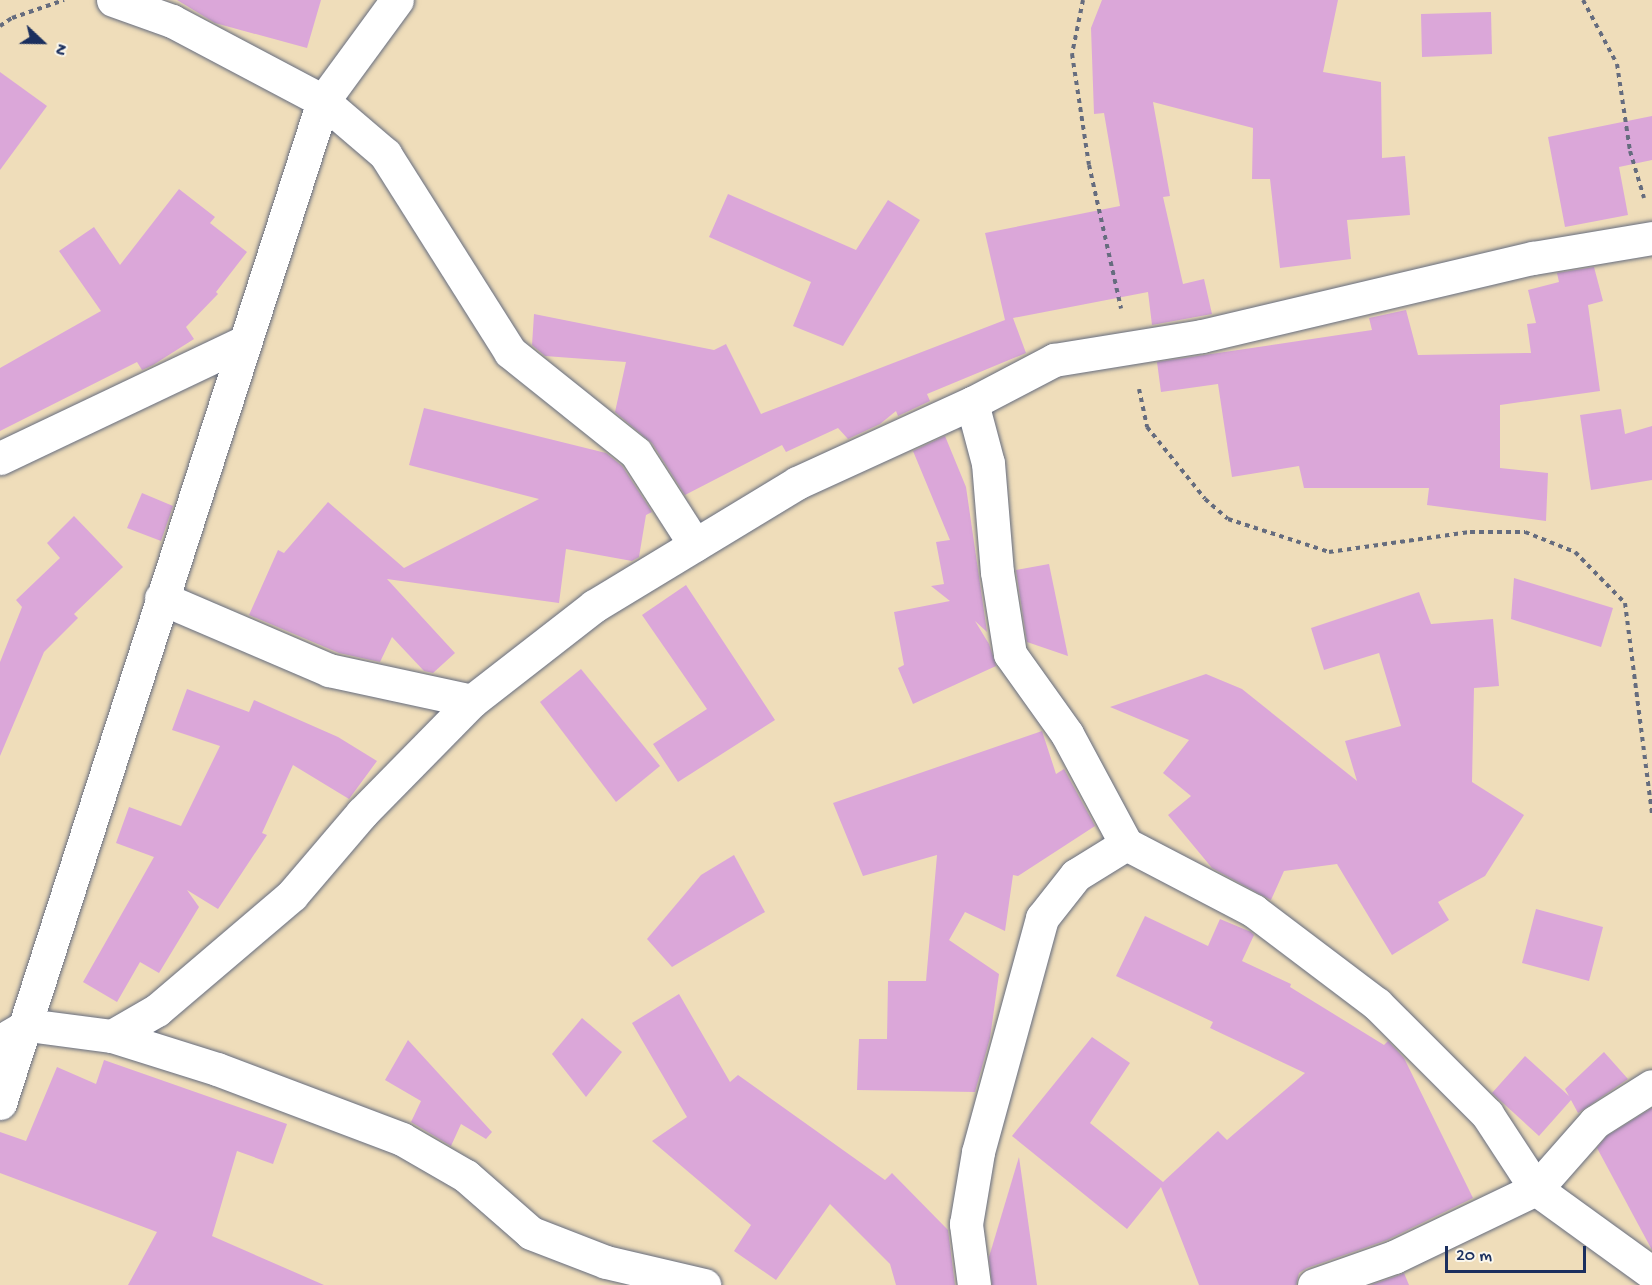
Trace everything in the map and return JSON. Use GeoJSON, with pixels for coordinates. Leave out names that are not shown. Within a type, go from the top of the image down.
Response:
{"type":"FeatureCollection","features":[{"type":"Feature","properties":{"kind":"street"},"geometry":{"type":"LineString","coordinates":[[113,0],[172,21],[323,101],[384,154],[510,352],[636,453],[695,544]]}},
{"type":"Feature","properties":{"kind":"street"},"geometry":{"type":"LineString","coordinates":[[0,1103],[28,1025],[242,343],[323,101],[397,0]]}},
{"type":"Feature","properties":{"kind":"street"},"geometry":{"type":"LineString","coordinates":[[112,1036],[157,1010],[292,895],[362,813],[472,701],[594,606],[797,483],[972,403],[1054,360],[1202,336],[1533,258],[1652,238]]}},
{"type":"Feature","properties":{"kind":"street"},"geometry":{"type":"LineString","coordinates":[[0,458],[242,343]]}},
{"type":"Feature","properties":{"kind":"street"},"geometry":{"type":"LineString","coordinates":[[972,403],[988,464],[997,572],[1010,654],[1067,734],[1126,844],[1254,911],[1377,1004],[1487,1114],[1536,1189],[1652,1273]]}},
{"type":"Feature","properties":{"kind":"street"},"geometry":{"type":"LineString","coordinates":[[162,598],[329,670],[472,701]]}},
{"type":"Feature","properties":{"kind":"street"},"geometry":{"type":"LineString","coordinates":[[974,1285],[966,1224],[978,1152],[1042,918],[1076,875],[1126,844]]}},
{"type":"Feature","properties":{"kind":"street"},"geometry":{"type":"LineString","coordinates":[[0,1042],[28,1025],[112,1036],[217,1069],[402,1139],[466,1176],[531,1233],[606,1262],[704,1285]]}},
{"type":"Feature","properties":{"kind":"street"},"geometry":{"type":"LineString","coordinates":[[1314,1285],[1394,1257],[1536,1189],[1595,1122],[1652,1086]]}},
{"type":"Feature","properties":{"kind":"path"},"geometry":{"type":"LineString","coordinates":[[0,26],[64,0]]}},
{"type":"Feature","properties":{"kind":"path"},"geometry":{"type":"LineString","coordinates":[[1083,0],[1072,54],[1089,165],[1147,427],[1204,499],[1228,519],[1329,552],[1470,532],[1525,531],[1575,552],[1625,603],[1652,813]]}},
{"type":"Feature","properties":{"kind":"path"},"geometry":{"type":"LineString","coordinates":[[1583,0],[1617,64],[1630,151],[1646,202]]}},
{"type":"Feature","properties":{"kind":"building"},"geometry":{"type":"Polygon","coordinates":[[[177,0],[321,0],[307,48],[215,23],[177,0]]]}},
{"type":"Feature","properties":{"kind":"building"},"geometry":{"type":"Polygon","coordinates":[[[1102,0],[1338,0],[1323,72],[1381,82],[1382,158],[1405,156],[1410,215],[1347,220],[1351,259],[1280,268],[1270,179],[1252,179],[1253,128],[1153,102],[1170,196],[1163,197],[1183,284],[1204,279],[1212,314],[1152,325],[1148,292],[1013,318],[1026,353],[927,394],[930,401],[898,416],[896,411],[880,424],[848,439],[838,428],[786,452],[782,445],[685,495],[652,443],[615,412],[626,362],[545,356],[532,345],[534,314],[714,350],[726,344],[761,414],[1005,320],[985,233],[1120,206],[1104,113],[1094,114],[1091,28],[1102,0]]]}},
{"type":"Feature","properties":{"kind":"building"},"geometry":{"type":"Polygon","coordinates":[[[1491,12],[1492,54],[1422,57],[1421,14],[1491,12]]]}},
{"type":"Feature","properties":{"kind":"building"},"geometry":{"type":"Polygon","coordinates":[[[0,72],[47,106],[0,170],[0,72]]]}},
{"type":"Feature","properties":{"kind":"building"},"geometry":{"type":"Polygon","coordinates":[[[1652,116],[1652,160],[1619,167],[1628,215],[1565,227],[1548,137],[1652,116]]]}},
{"type":"Feature","properties":{"kind":"building"},"geometry":{"type":"Polygon","coordinates":[[[179,189],[215,217],[210,223],[247,252],[216,292],[218,294],[186,327],[194,339],[153,365],[142,370],[137,362],[0,431],[0,368],[101,311],[59,251],[94,227],[120,265],[179,189]]]}},
{"type":"Feature","properties":{"kind":"building"},"geometry":{"type":"Polygon","coordinates":[[[728,194],[856,250],[888,200],[920,220],[843,346],[793,326],[811,282],[709,237],[728,194]]]}},
{"type":"Feature","properties":{"kind":"building"},"geometry":{"type":"Polygon","coordinates":[[[1594,267],[1603,301],[1588,305],[1600,391],[1500,405],[1500,468],[1548,473],[1546,521],[1427,505],[1429,488],[1304,488],[1299,466],[1232,477],[1218,384],[1161,392],[1157,362],[1372,330],[1369,318],[1406,310],[1418,355],[1531,353],[1527,324],[1536,323],[1528,290],[1559,282],[1557,273],[1594,267]]]}},
{"type":"Feature","properties":{"kind":"building"},"geometry":{"type":"Polygon","coordinates":[[[424,408],[606,453],[622,466],[652,512],[646,515],[639,557],[632,561],[566,549],[559,603],[387,579],[455,653],[433,673],[424,671],[392,637],[380,662],[339,653],[249,615],[278,550],[284,553],[328,502],[404,568],[539,499],[409,465],[424,408]]]}},
{"type":"Feature","properties":{"kind":"building"},"geometry":{"type":"Polygon","coordinates":[[[1621,409],[1625,434],[1652,426],[1652,480],[1591,490],[1580,415],[1621,409]]]}},
{"type":"Feature","properties":{"kind":"building"},"geometry":{"type":"Polygon","coordinates":[[[945,436],[966,487],[987,632],[975,621],[989,644],[996,666],[913,704],[898,668],[904,665],[894,612],[950,601],[931,586],[944,584],[936,542],[950,540],[913,451],[945,436]]]}},
{"type":"Feature","properties":{"kind":"building"},"geometry":{"type":"Polygon","coordinates":[[[142,493],[173,506],[161,541],[127,528],[142,493]]]}},
{"type":"Feature","properties":{"kind":"building"},"geometry":{"type":"Polygon","coordinates":[[[74,516],[123,567],[74,614],[78,618],[44,652],[0,756],[0,662],[22,607],[16,600],[60,558],[47,543],[74,516]]]}},
{"type":"Feature","properties":{"kind":"building"},"geometry":{"type":"Polygon","coordinates":[[[1049,564],[1068,656],[1027,642],[1016,570],[1049,564]]]}},
{"type":"Feature","properties":{"kind":"building"},"geometry":{"type":"Polygon","coordinates":[[[1514,578],[1613,608],[1601,647],[1511,619],[1514,578]]]}},
{"type":"Feature","properties":{"kind":"building"},"geometry":{"type":"Polygon","coordinates":[[[686,585],[775,720],[678,782],[653,744],[707,709],[642,615],[686,585]]]}},
{"type":"Feature","properties":{"kind":"building"},"geometry":{"type":"Polygon","coordinates":[[[1419,592],[1431,624],[1493,619],[1499,686],[1474,688],[1472,782],[1524,815],[1485,876],[1438,902],[1449,920],[1392,955],[1337,864],[1284,871],[1271,900],[1212,868],[1168,815],[1191,796],[1163,773],[1189,740],[1110,707],[1206,674],[1242,689],[1357,781],[1345,741],[1401,726],[1379,653],[1324,670],[1311,628],[1419,592]]]}},
{"type":"Feature","properties":{"kind":"building"},"geometry":{"type":"Polygon","coordinates":[[[581,669],[660,766],[616,802],[540,702],[581,669]]]}},
{"type":"Feature","properties":{"kind":"building"},"geometry":{"type":"Polygon","coordinates":[[[187,689],[249,712],[254,700],[338,737],[377,761],[349,799],[293,765],[262,833],[267,835],[218,909],[187,890],[199,907],[159,973],[140,962],[117,1002],[83,982],[154,857],[116,843],[129,807],[181,826],[220,746],[172,730],[187,689]]]}},
{"type":"Feature","properties":{"kind":"building"},"geometry":{"type":"Polygon","coordinates":[[[1042,731],[1056,774],[1064,769],[1095,826],[1018,876],[1013,875],[1005,931],[965,912],[949,940],[999,974],[990,1038],[975,1092],[857,1090],[859,1039],[887,1039],[888,981],[926,981],[937,855],[863,876],[833,803],[1042,731]]]}},
{"type":"Feature","properties":{"kind":"building"},"geometry":{"type":"Polygon","coordinates":[[[734,855],[765,912],[672,967],[647,939],[701,875],[734,855]]]}},
{"type":"Feature","properties":{"kind":"building"},"geometry":{"type":"Polygon","coordinates":[[[1536,909],[1603,927],[1589,981],[1522,963],[1536,909]]]}},
{"type":"Feature","properties":{"kind":"building"},"geometry":{"type":"Polygon","coordinates":[[[1145,916],[1208,946],[1220,919],[1251,932],[1254,935],[1242,961],[1291,984],[1290,987],[1384,1045],[1388,1041],[1404,1058],[1473,1198],[1387,1240],[1307,1268],[1299,1273],[1296,1285],[1199,1285],[1161,1187],[1127,1229],[1012,1136],[1092,1037],[1130,1063],[1090,1123],[1163,1182],[1218,1131],[1227,1140],[1305,1073],[1210,1028],[1213,1022],[1116,976],[1145,916]]]}},
{"type":"Feature","properties":{"kind":"building"},"geometry":{"type":"Polygon","coordinates":[[[679,994],[730,1082],[738,1075],[885,1180],[892,1173],[948,1230],[955,1285],[896,1285],[890,1264],[830,1204],[776,1280],[734,1251],[751,1225],[652,1141],[687,1117],[632,1023],[679,994]]]}},
{"type":"Feature","properties":{"kind":"building"},"geometry":{"type":"Polygon","coordinates":[[[582,1018],[622,1052],[586,1097],[552,1054],[582,1018]]]}},
{"type":"Feature","properties":{"kind":"building"},"geometry":{"type":"Polygon","coordinates":[[[408,1040],[492,1132],[486,1139],[461,1124],[451,1146],[411,1122],[421,1101],[385,1080],[408,1040]]]}},
{"type":"Feature","properties":{"kind":"building"},"geometry":{"type":"Polygon","coordinates":[[[1604,1052],[1628,1079],[1578,1113],[1571,1100],[1539,1136],[1492,1093],[1525,1056],[1569,1096],[1565,1089],[1604,1052]]]}},
{"type":"Feature","properties":{"kind":"building"},"geometry":{"type":"Polygon","coordinates":[[[104,1060],[287,1124],[273,1164],[237,1151],[212,1236],[324,1285],[128,1285],[157,1232],[0,1173],[0,1132],[26,1141],[57,1067],[96,1084],[104,1060]]]}},
{"type":"Feature","properties":{"kind":"building"},"geometry":{"type":"Polygon","coordinates":[[[1652,1108],[1652,1250],[1597,1148],[1607,1136],[1652,1108]]]}},
{"type":"Feature","properties":{"kind":"building"},"geometry":{"type":"Polygon","coordinates":[[[1019,1157],[1037,1285],[992,1285],[989,1257],[1019,1157]]]}},
{"type":"Feature","properties":{"kind":"building"},"geometry":{"type":"Polygon","coordinates":[[[1404,1273],[1409,1285],[1371,1285],[1400,1275],[1404,1273]]]}}]}
